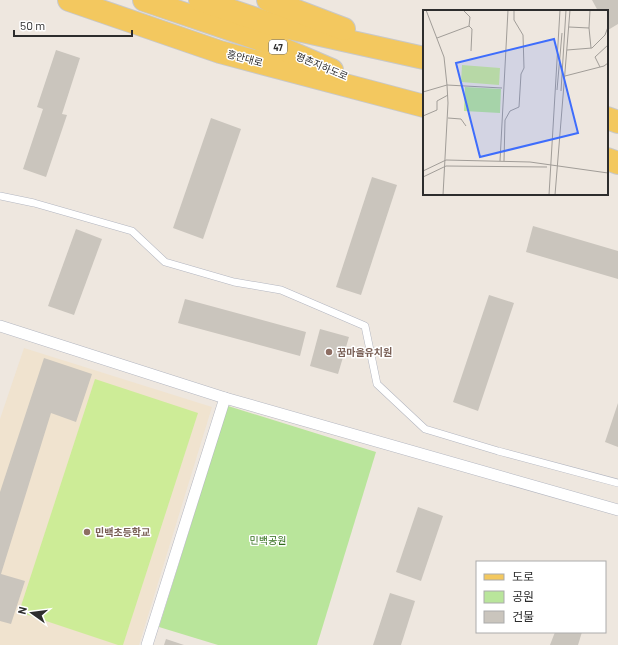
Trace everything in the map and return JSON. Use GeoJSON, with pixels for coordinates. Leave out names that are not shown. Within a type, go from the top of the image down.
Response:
{"type":"FeatureCollection","features":[{"type":"Feature","properties":{"kind":"main road","name":"흥안대로"},"geometry":{"type":"LineString","coordinates":[[69,0],[220,52],[416,104]]}},
{"type":"Feature","properties":{"kind":"main road","name":"평촌지하도로"},"geometry":{"type":"LineString","coordinates":[[144,0],[266,42],[416,104]]}},
{"type":"Feature","properties":{"kind":"main road","name":"47"},"geometry":{"type":"LineString","coordinates":[[200,0],[271,24],[423,58]]}},
{"type":"Feature","properties":{"kind":"main road"},"geometry":{"type":"LineString","coordinates":[[268,0],[423,58]]}},
{"type":"Feature","properties":{"kind":"main road"},"geometry":{"type":"LineString","coordinates":[[608,118],[618,122]]}},
{"type":"Feature","properties":{"kind":"main road"},"geometry":{"type":"LineString","coordinates":[[608,160],[618,163]]}},
{"type":"Feature","properties":{"kind":"street"},"geometry":{"type":"LineString","coordinates":[[0,326],[226,398],[618,510]]}},
{"type":"Feature","properties":{"kind":"street"},"geometry":{"type":"LineString","coordinates":[[148,645],[226,398]]}},
{"type":"Feature","properties":{"kind":"lane"},"geometry":{"type":"LineString","coordinates":[[0,196],[34,202],[132,232],[165,262],[234,282],[281,290],[365,326],[377,384],[425,429],[498,451],[618,483]]}},
{"type":"Feature","properties":{"kind":"shaded area","name":"민백초등학교"},"geometry":{"type":"Polygon","coordinates":[[[24,348],[212,407],[139,645],[0,645],[0,419],[24,348]]]}},
{"type":"Feature","properties":{"kind":"green space"},"geometry":{"type":"Polygon","coordinates":[[[95,379],[198,413],[123,645],[118,645],[19,612],[95,379]]]}},
{"type":"Feature","properties":{"kind":"green space","name":"민백공원"},"geometry":{"type":"Polygon","coordinates":[[[228,406],[376,452],[317,645],[218,645],[159,627],[228,406]]]}},
{"type":"Feature","properties":{"kind":"building"},"geometry":{"type":"Polygon","coordinates":[[[592,0],[618,0],[618,24],[608,30],[608,10],[597,10],[592,0]]]}},
{"type":"Feature","properties":{"kind":"building"},"geometry":{"type":"Polygon","coordinates":[[[56,50],[80,58],[62,114],[67,115],[46,177],[23,169],[43,109],[37,107],[56,50]]]}},
{"type":"Feature","properties":{"kind":"building"},"geometry":{"type":"Polygon","coordinates":[[[211,118],[241,129],[203,239],[173,228],[211,118]]]}},
{"type":"Feature","properties":{"kind":"building"},"geometry":{"type":"Polygon","coordinates":[[[372,177],[397,185],[361,295],[336,287],[372,177]]]}},
{"type":"Feature","properties":{"kind":"building"},"geometry":{"type":"Polygon","coordinates":[[[533,226],[618,251],[618,279],[526,252],[533,226]]]}},
{"type":"Feature","properties":{"kind":"building"},"geometry":{"type":"Polygon","coordinates":[[[76,229],[102,239],[74,315],[48,306],[76,229]]]}},
{"type":"Feature","properties":{"kind":"building"},"geometry":{"type":"Polygon","coordinates":[[[489,295],[514,303],[478,411],[453,402],[489,295]]]}},
{"type":"Feature","properties":{"kind":"building"},"geometry":{"type":"Polygon","coordinates":[[[185,299],[306,332],[300,356],[178,323],[185,299]]]}},
{"type":"Feature","properties":{"kind":"building","name":"꿈마을유치원"},"geometry":{"type":"Polygon","coordinates":[[[320,329],[349,337],[338,374],[310,366],[320,329]]]}},
{"type":"Feature","properties":{"kind":"building"},"geometry":{"type":"Polygon","coordinates":[[[44,358],[92,374],[76,422],[51,413],[1,574],[25,581],[11,624],[0,621],[0,492],[44,358]]]}},
{"type":"Feature","properties":{"kind":"building"},"geometry":{"type":"Polygon","coordinates":[[[618,403],[618,447],[605,442],[618,403]]]}},
{"type":"Feature","properties":{"kind":"building"},"geometry":{"type":"Polygon","coordinates":[[[418,507],[443,516],[421,581],[396,572],[418,507]]]}},
{"type":"Feature","properties":{"kind":"building"},"geometry":{"type":"Polygon","coordinates":[[[390,593],[415,601],[401,645],[373,645],[390,593]]]}},
{"type":"Feature","properties":{"kind":"building"},"geometry":{"type":"Polygon","coordinates":[[[555,633],[582,633],[578,645],[550,645],[555,633]]]}},
{"type":"Feature","properties":{"kind":"building"},"geometry":{"type":"Polygon","coordinates":[[[166,639],[184,645],[164,645],[166,639]]]}},
{"type":"Feature","properties":{"kind":"place","name":"꿈마을유치원"},"geometry":{"type":"Point","coordinates":[329,352]}},
{"type":"Feature","properties":{"kind":"place","name":"민백초등학교"},"geometry":{"type":"Point","coordinates":[87,532]}}]}
